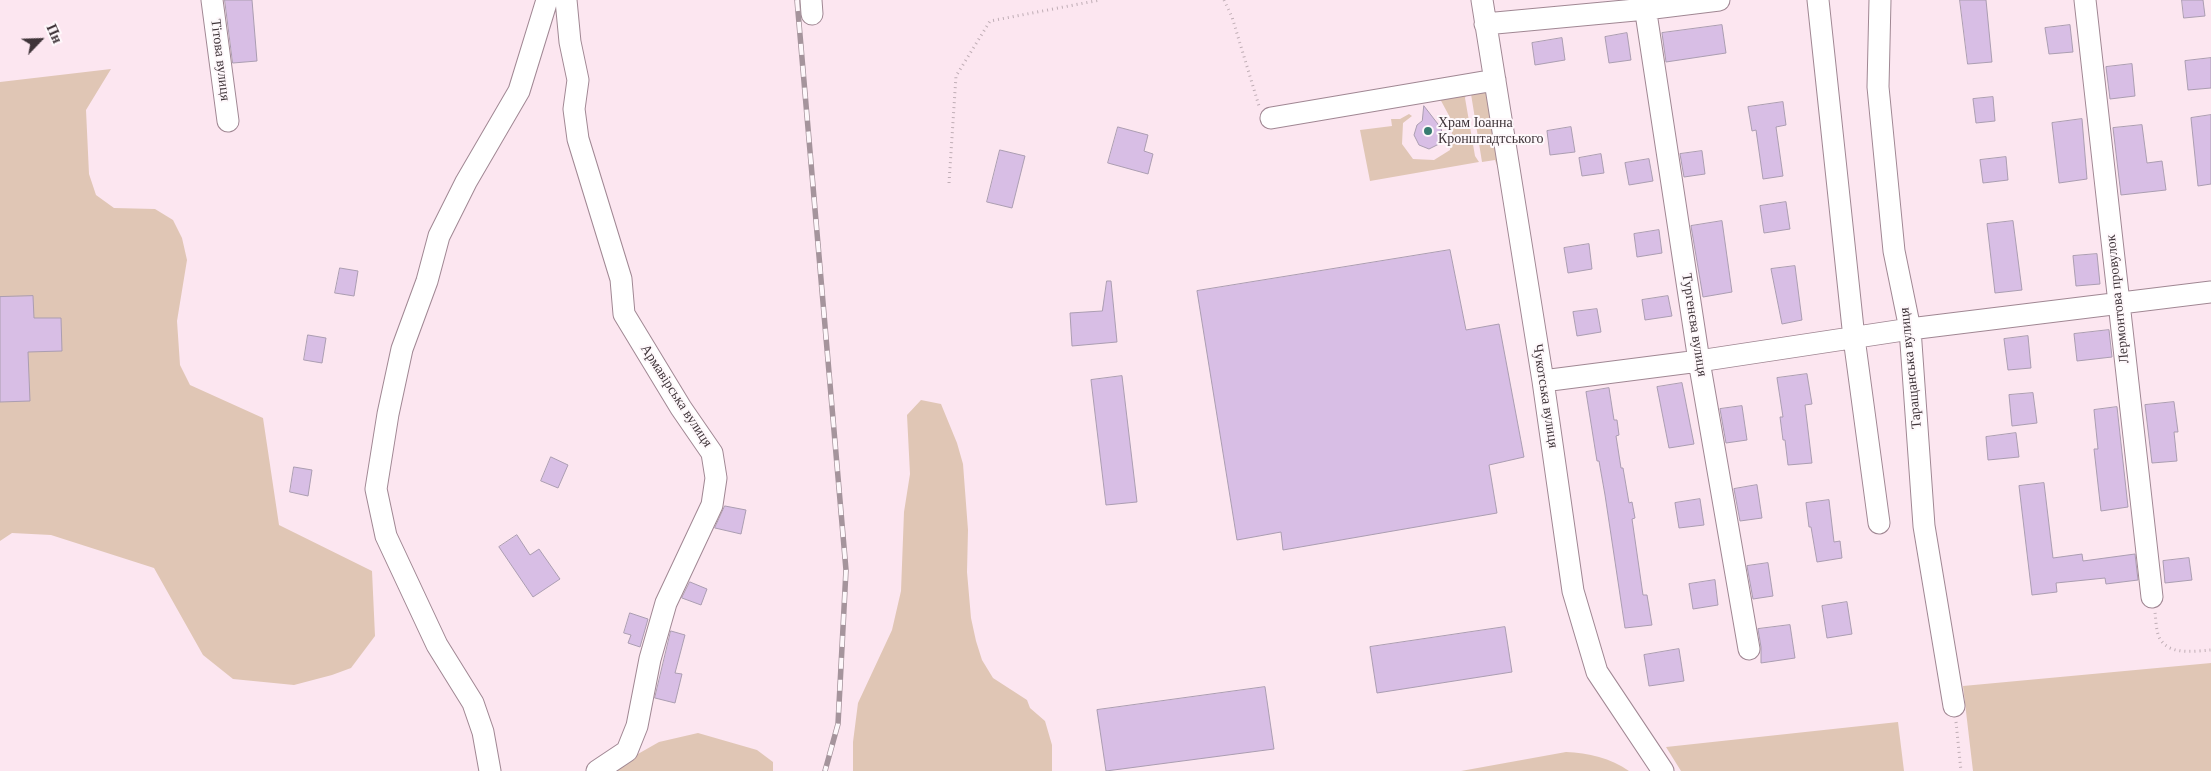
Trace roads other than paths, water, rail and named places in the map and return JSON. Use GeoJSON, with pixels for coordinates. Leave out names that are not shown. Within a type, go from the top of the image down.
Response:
{"type":"FeatureCollection","features":[{"type":"Feature","properties":{"kind":"street","name":"Тітова вулиця"},"geometry":{"type":"LineString","coordinates":[[212,0],[228,121]]}},
{"type":"Feature","properties":{"kind":"street"},"geometry":{"type":"LineString","coordinates":[[490,771],[483,732],[473,703],[437,645],[386,536],[376,489],[388,414],[402,348],[439,236],[466,182],[519,91],[547,0]]}},
{"type":"Feature","properties":{"kind":"street","name":"Армавірська вулиця"},"geometry":{"type":"LineString","coordinates":[[566,0],[570,42],[578,80],[574,109],[578,139],[620,279],[624,314],[681,408],[712,453],[716,478],[712,505],[666,603],[650,658],[637,726],[627,751],[597,771]]}},
{"type":"Feature","properties":{"kind":"street","name":"Чукотська вулиця"},"geometry":{"type":"LineString","coordinates":[[1482,0],[1543,381],[1573,591],[1597,672],[1663,771]]}},
{"type":"Feature","properties":{"kind":"street"},"geometry":{"type":"LineString","coordinates":[[1485,24],[1645,5],[1719,0]]}},
{"type":"Feature","properties":{"kind":"street"},"geometry":{"type":"LineString","coordinates":[[1818,0],[1854,338],[1879,524]]}},
{"type":"Feature","properties":{"kind":"street","name":"Таращанська вулиця"},"geometry":{"type":"LineString","coordinates":[[1880,0],[1878,87],[1894,251],[1910,329],[1924,526],[1954,706]]}},
{"type":"Feature","properties":{"kind":"street","name":"Лермонтова провулок"},"geometry":{"type":"LineString","coordinates":[[2085,0],[2152,597]]}},
{"type":"Feature","properties":{"kind":"street","name":"Тургенєва вулиця"},"geometry":{"type":"LineString","coordinates":[[1645,5],[1699,361],[1749,649]]}},
{"type":"Feature","properties":{"kind":"street"},"geometry":{"type":"LineString","coordinates":[[1271,118],[1494,80]]}},
{"type":"Feature","properties":{"kind":"street"},"geometry":{"type":"LineString","coordinates":[[1543,381],[1699,361],[1910,329],[2211,292]]}},
{"type":"Feature","properties":{"kind":"railway"},"geometry":{"type":"LineString","coordinates":[[797,0],[846,570],[838,724],[825,771]]}},
{"type":"Feature","properties":{"kind":"place","name":"Храм Іоанна Кронштадтського"},"geometry":{"type":"Point","coordinates":[1428,131]}}]}
